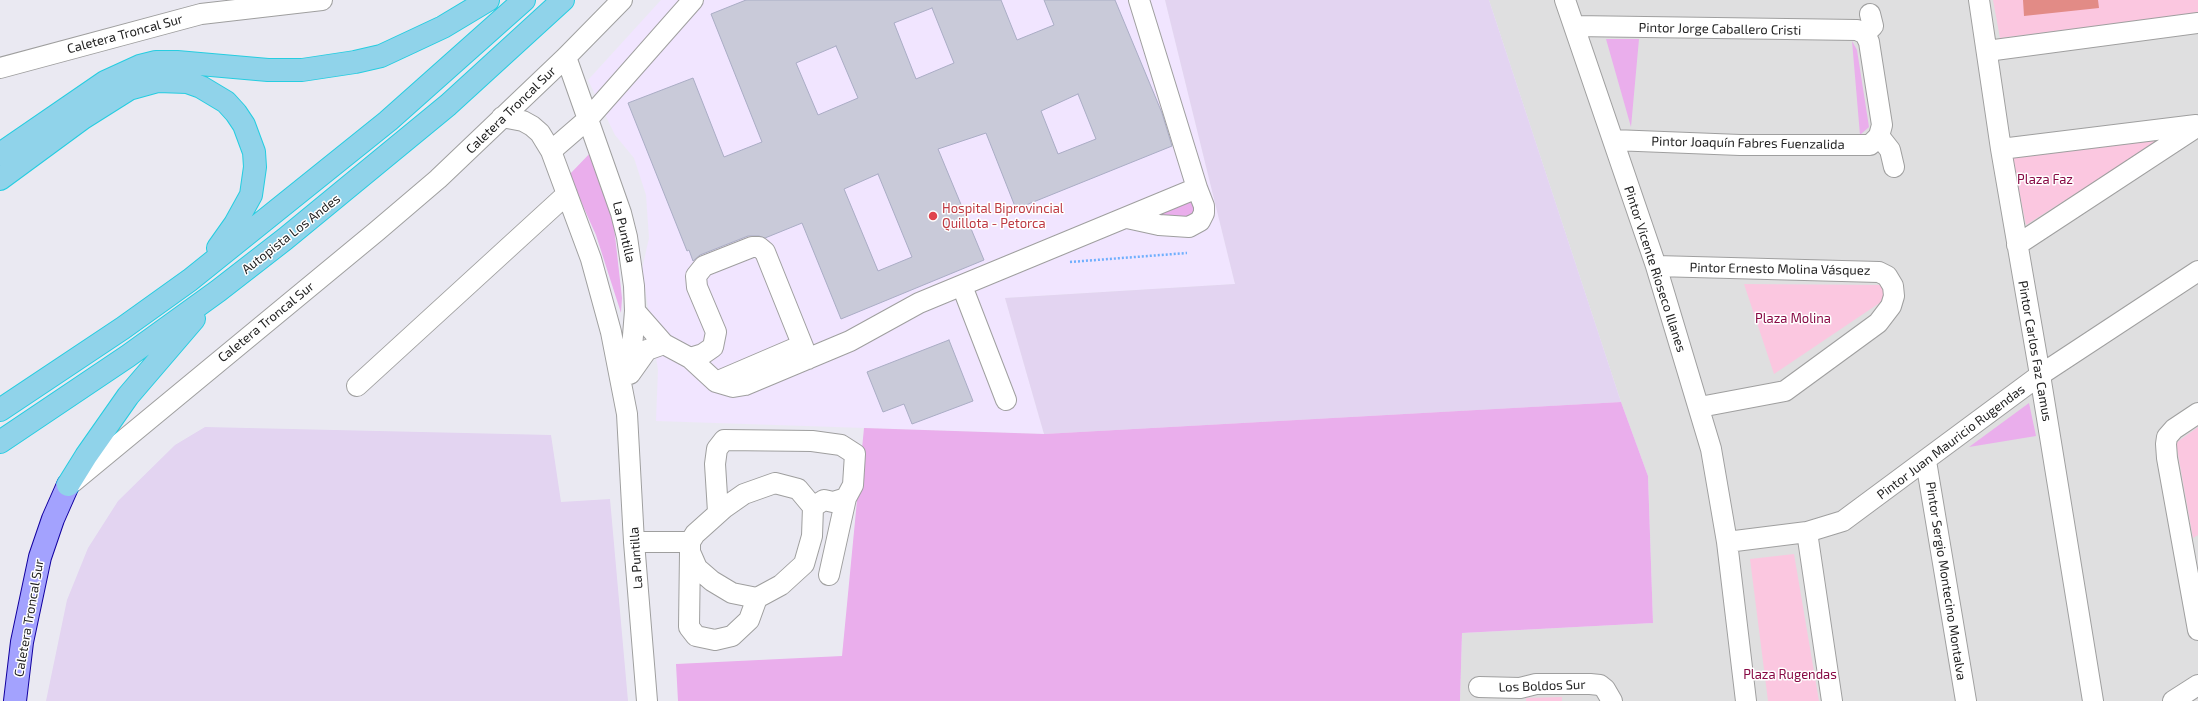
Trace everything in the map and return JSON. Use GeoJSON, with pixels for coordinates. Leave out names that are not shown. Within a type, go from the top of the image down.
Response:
{"type":"FeatureCollection","features":[{"type":"Feature","properties":{"kind":"highway"},"geometry":{"type":"LineString","coordinates":[[0,154],[105,82],[140,66],[156,62],[177,62],[268,70],[289,70],[348,63],[381,56],[443,27],[488,0]]}},
{"type":"Feature","properties":{"kind":"highway","name":"Autopista Los Andes"},"geometry":{"type":"LineString","coordinates":[[0,410],[190,280],[388,121],[524,0]]}},
{"type":"Feature","properties":{"kind":"highway","name":"Autopista Los Andes"},"geometry":{"type":"LineString","coordinates":[[0,442],[128,356],[218,291],[395,150],[477,79],[563,0]]}},
{"type":"Feature","properties":{"kind":"highway"},"geometry":{"type":"LineString","coordinates":[[0,179],[83,118],[129,89],[158,81],[172,81],[194,85],[214,94],[236,113],[244,125],[254,152],[254,181],[248,202],[236,224],[220,246],[190,280]]}},
{"type":"Feature","properties":{"kind":"highway"},"geometry":{"type":"LineString","coordinates":[[68,485],[86,456],[128,396],[218,291]]}},
{"type":"Feature","properties":{"kind":"main road","name":"Caletera Troncal Sur"},"geometry":{"type":"LineString","coordinates":[[15,701],[22,642],[40,557],[53,519],[68,485]]}},
{"type":"Feature","properties":{"kind":"street","name":"Caletera Troncal Sur"},"geometry":{"type":"LineString","coordinates":[[0,68],[201,14],[322,0]]}},
{"type":"Feature","properties":{"kind":"street"},"geometry":{"type":"LineString","coordinates":[[551,151],[588,118],[693,0]]}},
{"type":"Feature","properties":{"kind":"street"},"geometry":{"type":"LineString","coordinates":[[1127,218],[1159,225],[1189,227],[1200,221],[1204,213],[1204,206],[1140,0]]}},
{"type":"Feature","properties":{"kind":"street","name":"Pintor Vicente Rioseco Illanes"},"geometry":{"type":"LineString","coordinates":[[1565,0],[1656,266],[1700,407],[1711,449],[1727,542],[1746,701]]}},
{"type":"Feature","properties":{"kind":"street","name":"Pintor Carlos Faz Camus"},"geometry":{"type":"LineString","coordinates":[[1979,0],[2001,149],[2040,375],[2093,701]]}},
{"type":"Feature","properties":{"kind":"street","name":"Caletera Troncal Sur"},"geometry":{"type":"LineString","coordinates":[[68,485],[438,179],[624,1]]}},
{"type":"Feature","properties":{"kind":"street"},"geometry":{"type":"LineString","coordinates":[[1870,14],[1872,26],[1865,34],[1869,42],[1882,125],[1879,136],[1890,150],[1894,167]]}},
{"type":"Feature","properties":{"kind":"street"},"geometry":{"type":"LineString","coordinates":[[1986,51],[2198,23]]}},
{"type":"Feature","properties":{"kind":"street","name":"Pintor Jorge Caballero Cristi"},"geometry":{"type":"LineString","coordinates":[[1574,26],[1850,30],[1865,34]]}},
{"type":"Feature","properties":{"kind":"street","name":"La Puntilla"},"geometry":{"type":"LineString","coordinates":[[566,57],[626,231],[631,261],[635,311],[627,414],[634,542],[647,701]]}},
{"type":"Feature","properties":{"kind":"street","name":"La Puntilla"},"geometry":{"type":"LineString","coordinates":[[502,118],[523,121],[532,126],[540,133],[551,151],[601,292],[613,339],[627,414]]}},
{"type":"Feature","properties":{"kind":"street"},"geometry":{"type":"LineString","coordinates":[[2001,149],[2198,125]]}},
{"type":"Feature","properties":{"kind":"street"},"geometry":{"type":"LineString","coordinates":[[2017,245],[2198,125]]}},
{"type":"Feature","properties":{"kind":"street","name":"Pintor Joaquín Fabres Fuenzalida"},"geometry":{"type":"LineString","coordinates":[[1613,140],[1740,145],[1870,145],[1879,136]]}},
{"type":"Feature","properties":{"kind":"street"},"geometry":{"type":"LineString","coordinates":[[635,311],[664,344],[690,358],[716,382],[733,386],[745,385],[800,354],[850,341],[920,303],[1059,247],[1198,188]]}},
{"type":"Feature","properties":{"kind":"street"},"geometry":{"type":"LineString","coordinates":[[357,386],[567,194]]}},
{"type":"Feature","properties":{"kind":"street"},"geometry":{"type":"LineString","coordinates":[[690,358],[703,354],[713,347],[716,332],[697,287],[696,276],[704,266],[752,248],[760,247],[764,252],[800,354]]}},
{"type":"Feature","properties":{"kind":"street","name":"Pintor Ernesto Molina Vásquez"},"geometry":{"type":"LineString","coordinates":[[1656,266],[1879,272],[1887,276],[1893,286],[1894,296],[1891,306],[1878,323],[1785,391],[1700,407]]}},
{"type":"Feature","properties":{"kind":"street","name":"Pintor Juan Mauricio Rugendas"},"geometry":{"type":"LineString","coordinates":[[1727,542],[1807,532],[1843,522],[2040,375],[2198,271]]}},
{"type":"Feature","properties":{"kind":"street"},"geometry":{"type":"LineString","coordinates":[[962,286],[1006,400]]}},
{"type":"Feature","properties":{"kind":"street"},"geometry":{"type":"LineString","coordinates":[[630,374],[647,350],[664,344]]}},
{"type":"Feature","properties":{"kind":"street"},"geometry":{"type":"LineString","coordinates":[[2198,413],[2174,429],[2167,438],[2166,444],[2167,458],[2191,554],[2198,630]]}},
{"type":"Feature","properties":{"kind":"street"},"geometry":{"type":"LineString","coordinates":[[718,512],[715,464],[717,449],[724,440],[812,441],[841,445],[855,454],[853,485],[846,498],[829,575]]}},
{"type":"Feature","properties":{"kind":"street","name":"Pintor Sergio Montecino Montalva"},"geometry":{"type":"LineString","coordinates":[[1926,460],[1966,701]]}},
{"type":"Feature","properties":{"kind":"street"},"geometry":{"type":"LineString","coordinates":[[690,547],[697,568],[712,581],[732,593],[757,598],[781,585],[804,564],[812,536],[813,507],[798,489],[775,483],[744,494],[718,512],[695,534],[690,547],[689,628],[696,636],[715,640],[732,636],[749,620],[757,598]]}},
{"type":"Feature","properties":{"kind":"street"},"geometry":{"type":"LineString","coordinates":[[813,507],[824,500],[833,502],[846,498]]}},
{"type":"Feature","properties":{"kind":"street"},"geometry":{"type":"LineString","coordinates":[[1807,532],[1832,701]]}},
{"type":"Feature","properties":{"kind":"street"},"geometry":{"type":"LineString","coordinates":[[634,542],[690,547]]}},
{"type":"Feature","properties":{"kind":"street","name":"Los Boldos Sur"},"geometry":{"type":"LineString","coordinates":[[1479,687],[1517,695],[1544,684],[1590,684],[1600,685],[1608,695]]}},
{"type":"Feature","properties":{"kind":"street"},"geometry":{"type":"LineString","coordinates":[[2173,701],[2198,685]]}},
{"type":"Feature","properties":{"kind":"path"},"geometry":{"type":"LineString","coordinates":[[1059,247],[1067,262],[1187,253]]}},
{"type":"Feature","properties":{"kind":"shaded area","name":"Hospital Biprovincial Quillota - Petorca"},"geometry":{"type":"Polygon","coordinates":[[[661,0],[1165,0],[1235,284],[1005,298],[1044,434],[656,421],[658,370],[642,269],[649,238],[646,195],[634,158],[615,135],[588,80],[661,0]]]}},
{"type":"Feature","properties":{"kind":"shaded area"},"geometry":{"type":"Polygon","coordinates":[[[1165,0],[1489,0],[1621,402],[1044,434],[1005,298],[1235,284],[1165,0]]]}},
{"type":"Feature","properties":{"kind":"shaded area"},"geometry":{"type":"Polygon","coordinates":[[[1489,0],[2198,0],[2198,701],[1460,701],[1462,633],[1653,623],[1648,476],[1621,402],[1489,0]]]}},
{"type":"Feature","properties":{"kind":"shaded area"},"geometry":{"type":"Polygon","coordinates":[[[2023,0],[2098,0],[2099,8],[2024,16],[2023,0]]]}},
{"type":"Feature","properties":{"kind":"shaded area"},"geometry":{"type":"Polygon","coordinates":[[[1606,39],[1639,39],[1631,127],[1606,39]]]}},
{"type":"Feature","properties":{"kind":"shaded area"},"geometry":{"type":"Polygon","coordinates":[[[1852,41],[1857,50],[1869,127],[1860,135],[1852,41]]]}},
{"type":"Feature","properties":{"kind":"shaded area"},"geometry":{"type":"Polygon","coordinates":[[[594,149],[612,209],[622,298],[621,313],[596,235],[569,175],[594,149]]]}},
{"type":"Feature","properties":{"kind":"shaded area"},"geometry":{"type":"Polygon","coordinates":[[[1190,200],[1196,203],[1194,220],[1150,218],[1190,200]]]}},
{"type":"Feature","properties":{"kind":"shaded area"},"geometry":{"type":"Polygon","coordinates":[[[1621,402],[1648,476],[1653,623],[1462,633],[1460,701],[678,701],[676,664],[842,656],[864,428],[1044,434],[1621,402]]]}},
{"type":"Feature","properties":{"kind":"shaded area"},"geometry":{"type":"Polygon","coordinates":[[[2029,403],[2036,436],[1969,447],[2029,403]]]}},
{"type":"Feature","properties":{"kind":"shaded area"},"geometry":{"type":"Polygon","coordinates":[[[205,427],[551,435],[561,502],[610,499],[628,701],[46,701],[67,600],[88,548],[118,501],[175,445],[205,427]]]}},
{"type":"Feature","properties":{"kind":"green space"},"geometry":{"type":"Polygon","coordinates":[[[1993,0],[2198,0],[2198,13],[2000,38],[1993,0]]]}},
{"type":"Feature","properties":{"kind":"green space","name":"Plaza Faz"},"geometry":{"type":"Polygon","coordinates":[[[2162,139],[2026,225],[2012,156],[2162,139]]]}},
{"type":"Feature","properties":{"kind":"green space","name":"Plaza Molina"},"geometry":{"type":"Polygon","coordinates":[[[1744,284],[1883,285],[1884,300],[1774,374],[1744,284]]]}},
{"type":"Feature","properties":{"kind":"green space"},"geometry":{"type":"Polygon","coordinates":[[[2198,427],[2198,535],[2193,538],[2176,443],[2198,427]]]}},
{"type":"Feature","properties":{"kind":"green space","name":"Plaza Rugendas"},"geometry":{"type":"Polygon","coordinates":[[[1794,554],[1819,701],[1768,701],[1750,559],[1794,554]]]}},
{"type":"Feature","properties":{"kind":"green space"},"geometry":{"type":"Polygon","coordinates":[[[1562,697],[1562,701],[1526,701],[1526,698],[1562,697]]]}},
{"type":"Feature","properties":{"kind":"building"},"geometry":{"type":"Polygon","coordinates":[[[746,0],[1001,0],[1017,40],[1054,25],[1044,0],[1115,0],[1162,113],[1172,146],[1016,209],[986,133],[938,149],[984,260],[841,319],[802,223],[765,238],[759,236],[748,236],[700,255],[693,261],[689,250],[687,251],[628,103],[693,78],[724,157],[762,142],[711,14],[746,0]],[[932,8],[894,23],[916,79],[954,63],[932,8]],[[836,46],[796,63],[818,115],[858,98],[836,46]],[[1078,94],[1041,111],[1058,154],[1096,139],[1078,94]],[[878,174],[844,189],[878,271],[912,257],[878,174]]]}},
{"type":"Feature","properties":{"kind":"building"},"geometry":{"type":"Polygon","coordinates":[[[949,340],[973,401],[912,424],[904,404],[883,412],[867,372],[949,340]]]}},
{"type":"Feature","properties":{"kind":"place","name":"Hospital Biprovincial Quillota - Petorca"},"geometry":{"type":"Point","coordinates":[933,216]}}]}
